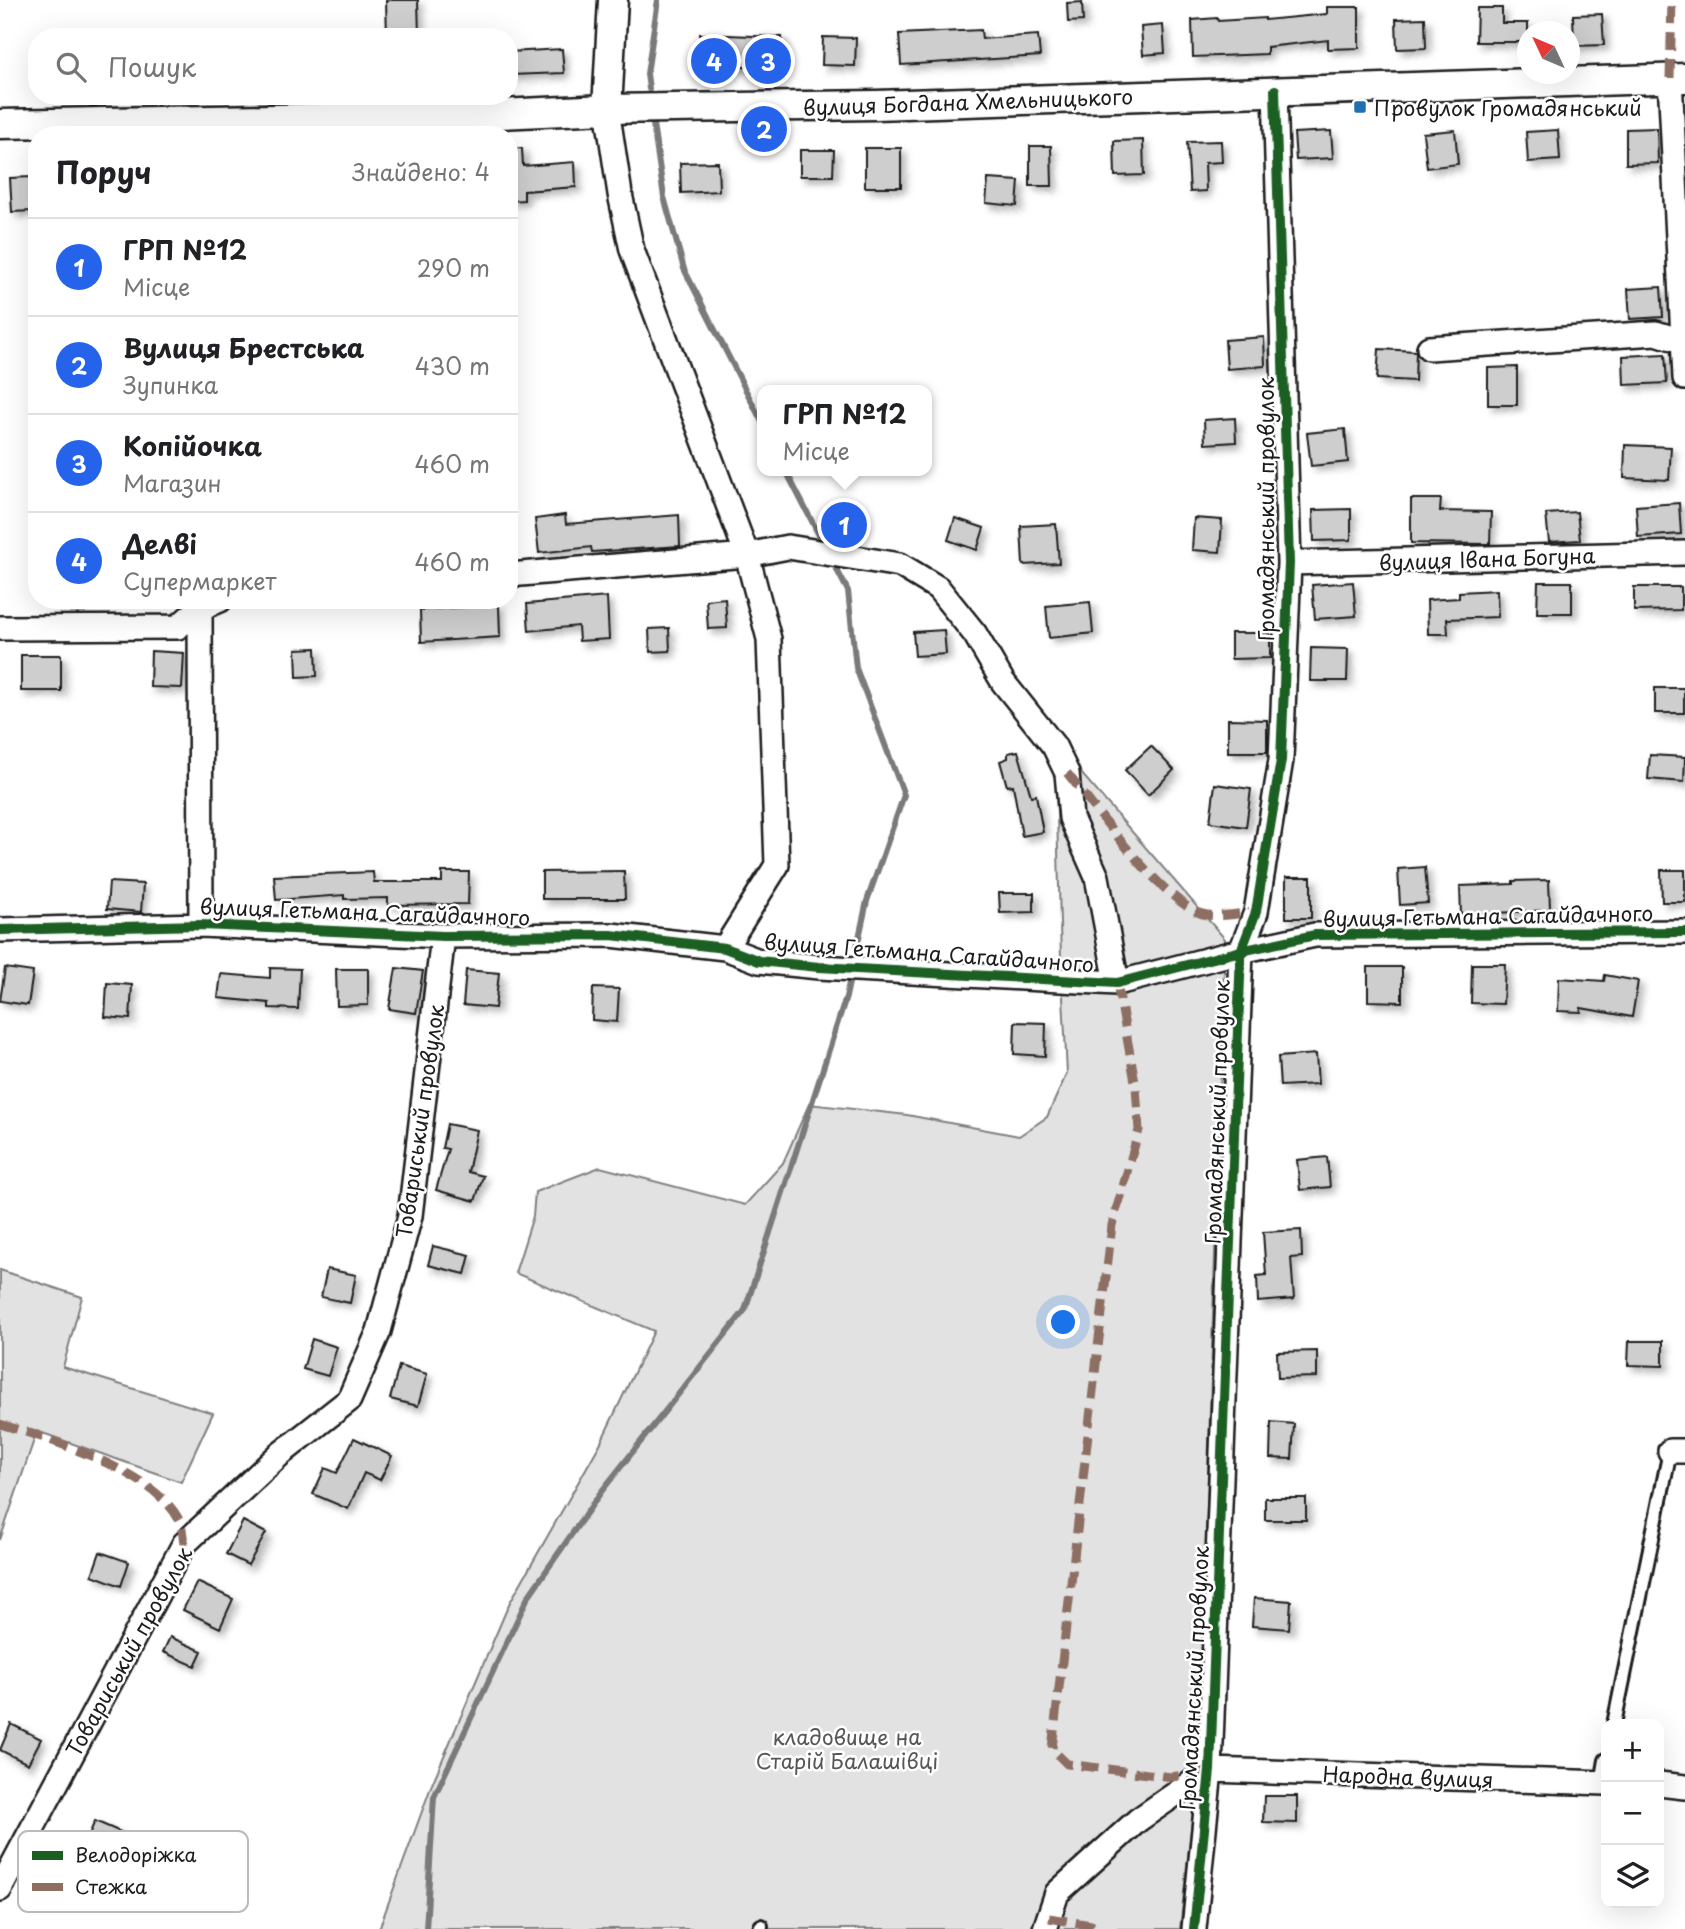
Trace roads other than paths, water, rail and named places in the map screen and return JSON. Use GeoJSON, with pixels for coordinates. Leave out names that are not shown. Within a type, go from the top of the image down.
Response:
{"type":"FeatureCollection","features":[{"type":"Feature","properties":{"kind":"street"},"geometry":{"type":"LineString","coordinates":[[612,0],[607,108],[620,194],[632,250],[747,555],[769,639],[777,865],[725,948]]}},
{"type":"Feature","properties":{"kind":"street"},"geometry":{"type":"LineString","coordinates":[[1677,78],[1685,379]]}},
{"type":"Feature","properties":{"kind":"street","name":"вулиця Богдана Хмельницького"},"geometry":{"type":"LineString","coordinates":[[241,126],[607,108],[876,105],[1677,78]]}},
{"type":"Feature","properties":{"kind":"street","name":"Громадянський провулок"},"geometry":{"type":"LineString","coordinates":[[1194,1929],[1210,1770],[1241,951],[1256,912],[1281,760],[1289,563],[1275,90]]}},
{"type":"Feature","properties":{"kind":"street","name":"вулиця Богдана Хмельницького"},"geometry":{"type":"LineString","coordinates":[[0,124],[99,126]]}},
{"type":"Feature","properties":{"kind":"street"},"geometry":{"type":"LineString","coordinates":[[1429,348],[1656,333],[1683,342]]}},
{"type":"Feature","properties":{"kind":"street"},"geometry":{"type":"LineString","coordinates":[[518,574],[747,555],[789,547],[900,565],[938,589],[975,634],[1003,682],[1054,746],[1067,773],[1071,818],[1097,877],[1116,984]]}},
{"type":"Feature","properties":{"kind":"street","name":"вулиця Івана Богуна"},"geometry":{"type":"LineString","coordinates":[[1289,563],[1685,553]]}},
{"type":"Feature","properties":{"kind":"street"},"geometry":{"type":"LineString","coordinates":[[0,628],[178,627],[200,609]]}},
{"type":"Feature","properties":{"kind":"street"},"geometry":{"type":"LineString","coordinates":[[201,925],[207,609]]}},
{"type":"Feature","properties":{"kind":"street","name":"вулиця Гетьмана Сагайдачного"},"geometry":{"type":"LineString","coordinates":[[0,930],[201,925],[443,936],[611,935],[725,948],[759,961],[783,964],[1116,984],[1241,951],[1315,935],[1685,932]]}},
{"type":"Feature","properties":{"kind":"street","name":"Товариський провулок"},"geometry":{"type":"LineString","coordinates":[[31,1831],[184,1544],[279,1455],[349,1400],[379,1331],[410,1216],[443,936]]}},
{"type":"Feature","properties":{"kind":"street"},"geometry":{"type":"LineString","coordinates":[[1045,1929],[1057,1893],[1138,1820],[1210,1770]]}},
{"type":"Feature","properties":{"kind":"street","name":"Народна вулиця"},"geometry":{"type":"LineString","coordinates":[[1210,1770],[1601,1783]]}},
{"type":"Feature","properties":{"kind":"street"},"geometry":{"type":"LineString","coordinates":[[1664,1785],[1685,1787]]}},
{"type":"Feature","properties":{"kind":"street","name":"Товариський провулок"},"geometry":{"type":"LineString","coordinates":[[0,1889],[18,1855]]}},
{"type":"Feature","properties":{"kind":"lane"},"geometry":{"type":"LineString","coordinates":[[1615,1719],[1677,1451]]}},
{"type":"Feature","properties":{"kind":"waterway"},"geometry":{"type":"LineString","coordinates":[[649,89],[647,74],[658,0]]}},
{"type":"Feature","properties":{"kind":"waterway"},"geometry":{"type":"LineString","coordinates":[[653,124],[664,197],[684,269],[757,412]]}},
{"type":"Feature","properties":{"kind":"waterway"},"geometry":{"type":"LineString","coordinates":[[789,476],[820,537]]}},
{"type":"Feature","properties":{"kind":"waterway"},"geometry":{"type":"LineString","coordinates":[[837,570],[848,591],[856,668],[904,795],[867,901],[857,947]]}},
{"type":"Feature","properties":{"kind":"waterway"},"geometry":{"type":"LineString","coordinates":[[426,1929],[434,1797],[528,1597],[601,1492],[745,1310],[850,978]]}},
{"type":"Feature","properties":{"kind":"place","name":"Делві"},"geometry":{"type":"Point","coordinates":[714,61]}},
{"type":"Feature","properties":{"kind":"place","name":"Копійочка"},"geometry":{"type":"Point","coordinates":[768,61]}},
{"type":"Feature","properties":{"kind":"place","name":"Провулок Громадянський"},"geometry":{"type":"Point","coordinates":[1360,107]}},
{"type":"Feature","properties":{"kind":"place","name":"Вулиця Брестська"},"geometry":{"type":"Point","coordinates":[764,129]}},
{"type":"Feature","properties":{"kind":"place","name":"ГРП №12"},"geometry":{"type":"Point","coordinates":[844,525]}},
{"type":"Feature","properties":{"kind":"park label","name":"кладовище на Старій Балашівці"},"geometry":{"type":"Point","coordinates":[847,1748]}}]}
